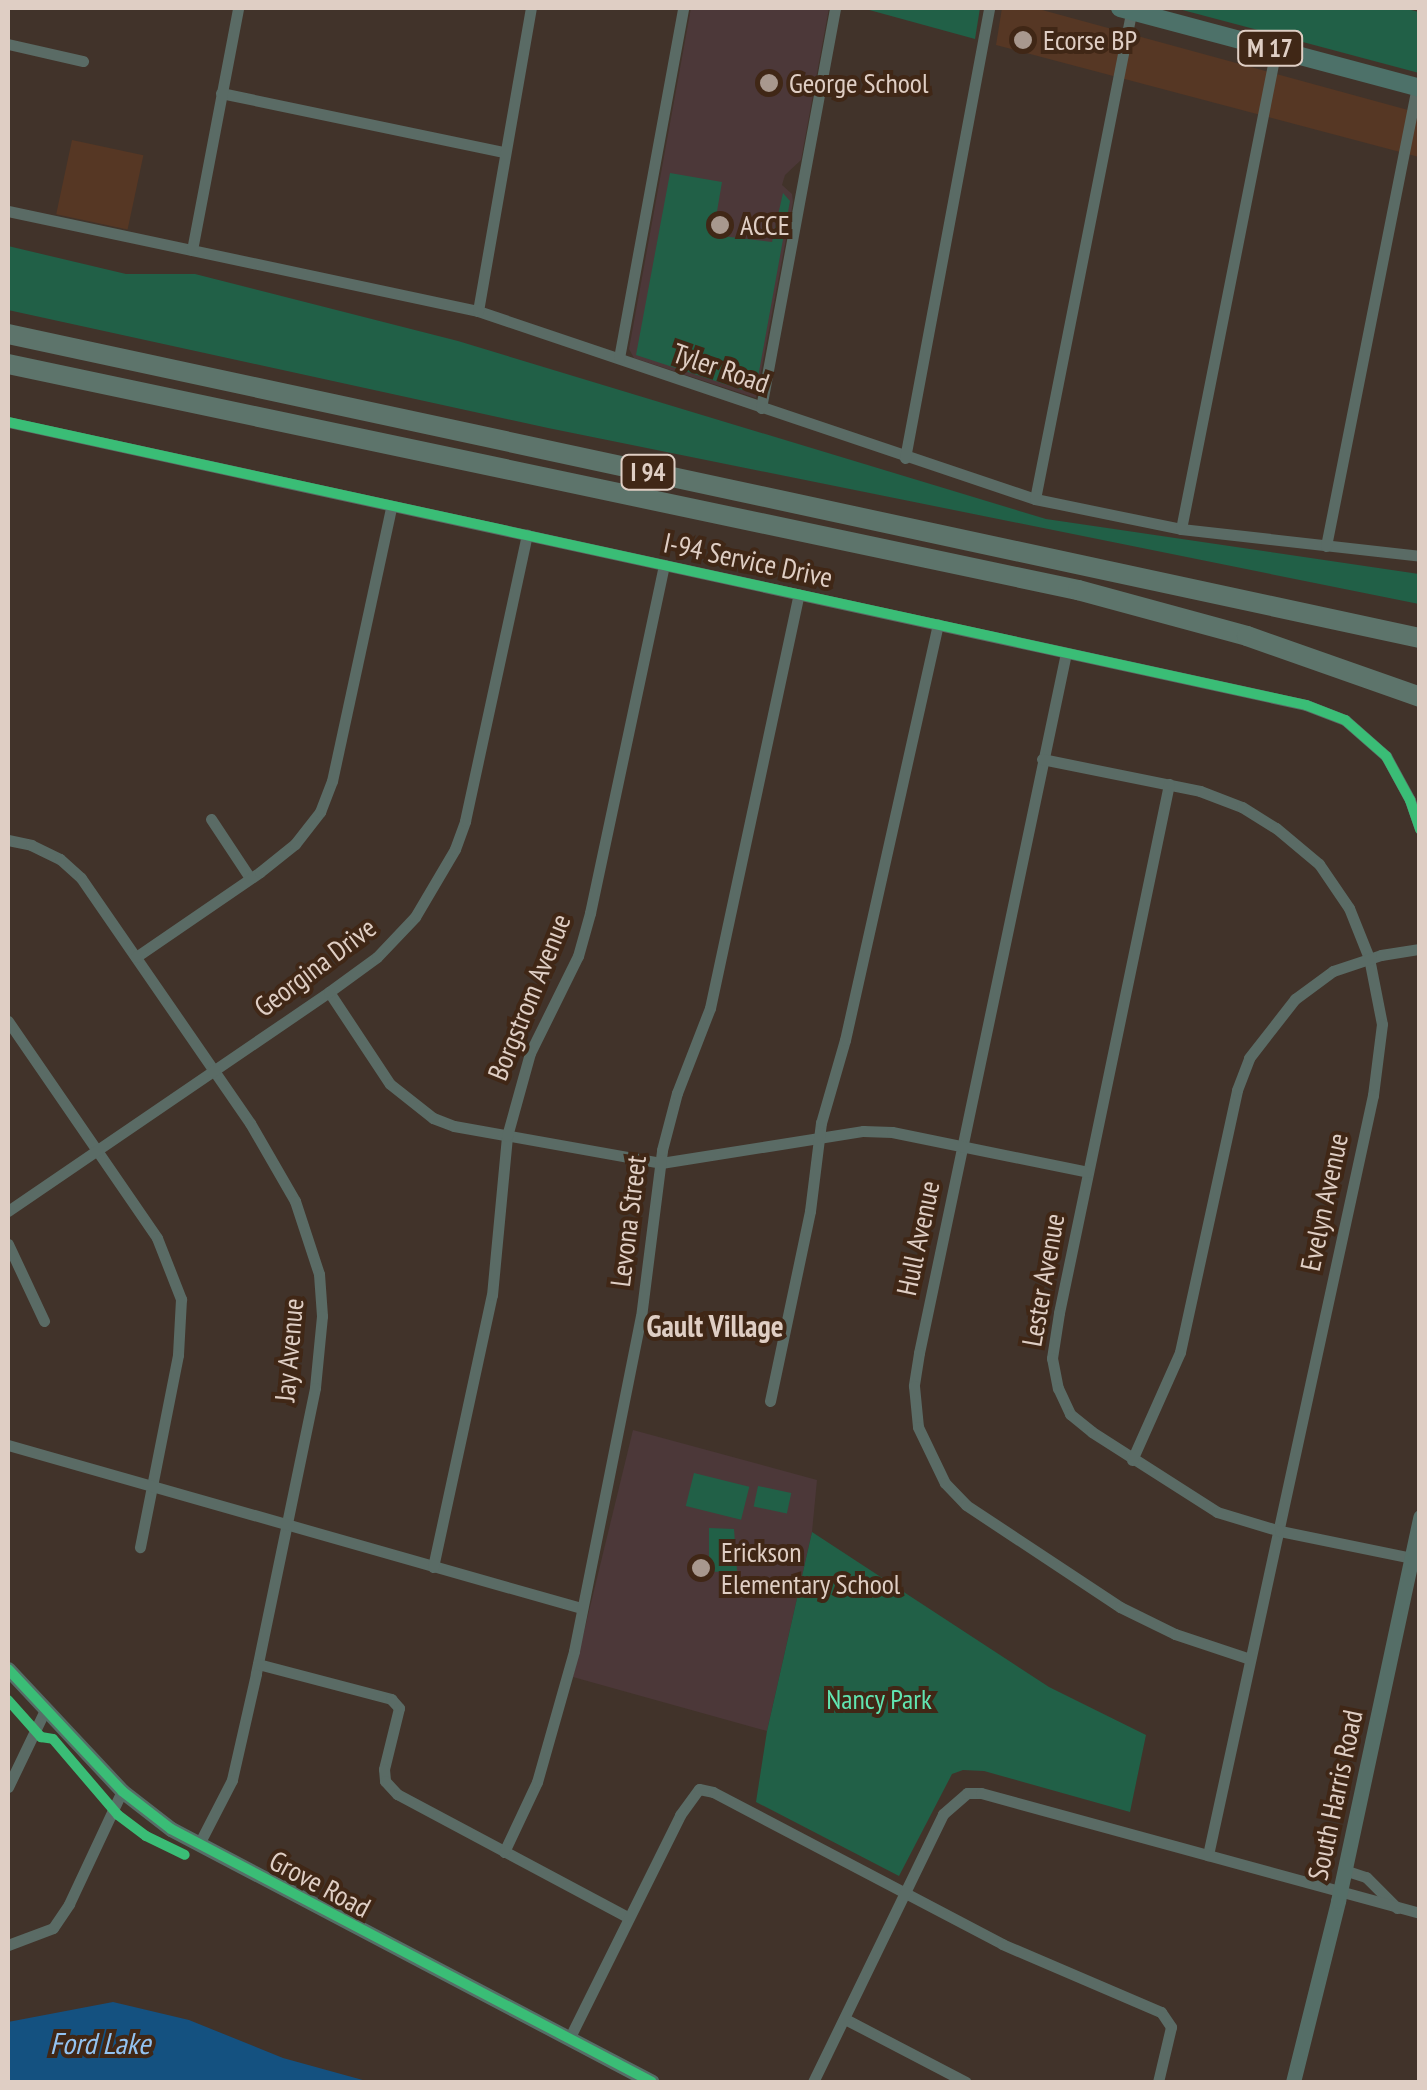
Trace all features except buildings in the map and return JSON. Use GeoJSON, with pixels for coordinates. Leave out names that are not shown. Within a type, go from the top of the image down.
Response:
{"type":"FeatureCollection","features":[{"type":"Feature","properties":{"kind":"highway","name":"I 94"},"geometry":{"type":"LineString","coordinates":[[8,334],[1420,638]]}},
{"type":"Feature","properties":{"kind":"highway","name":"I 94"},"geometry":{"type":"LineString","coordinates":[[8,364],[1078,590],[1210,624],[1420,697]]}},
{"type":"Feature","properties":{"kind":"highway"},"geometry":{"type":"LineString","coordinates":[[1356,674],[1391,675],[1420,684]]}},
{"type":"Feature","properties":{"kind":"main road","name":"M 17"},"geometry":{"type":"LineString","coordinates":[[1128,8],[1418,88]]}},
{"type":"Feature","properties":{"kind":"main road","name":"South Harris Road"},"geometry":{"type":"LineString","coordinates":[[1293,2082],[1340,1892],[1420,1517]]}},
{"type":"Feature","properties":{"kind":"main road","name":"Grove Road"},"geometry":{"type":"LineString","coordinates":[[8,1669],[122,1791],[170,1829],[652,2082]]}},
{"type":"Feature","properties":{"kind":"street"},"geometry":{"type":"LineString","coordinates":[[192,250],[238,8]]}},
{"type":"Feature","properties":{"kind":"street"},"geometry":{"type":"LineString","coordinates":[[478,311],[531,8]]}},
{"type":"Feature","properties":{"kind":"street"},"geometry":{"type":"LineString","coordinates":[[619,358],[683,8]]}},
{"type":"Feature","properties":{"kind":"street"},"geometry":{"type":"LineString","coordinates":[[761,408],[835,8]]}},
{"type":"Feature","properties":{"kind":"street"},"geometry":{"type":"LineString","coordinates":[[906,458],[989,8]]}},
{"type":"Feature","properties":{"kind":"street"},"geometry":{"type":"LineString","coordinates":[[1036,499],[1128,8]]}},
{"type":"Feature","properties":{"kind":"street"},"geometry":{"type":"LineString","coordinates":[[8,44],[83,61]]}},
{"type":"Feature","properties":{"kind":"street"},"geometry":{"type":"LineString","coordinates":[[1181,529],[1276,50]]}},
{"type":"Feature","properties":{"kind":"street"},"geometry":{"type":"LineString","coordinates":[[1326,546],[1418,88]]}},
{"type":"Feature","properties":{"kind":"street"},"geometry":{"type":"LineString","coordinates":[[221,92],[504,152]]}},
{"type":"Feature","properties":{"kind":"street","name":"Tyler Road"},"geometry":{"type":"LineString","coordinates":[[8,211],[478,311],[1036,499],[1181,529],[1420,556]]}},
{"type":"Feature","properties":{"kind":"street","name":"I-94 Service Drive"},"geometry":{"type":"LineString","coordinates":[[8,422],[1274,697],[1345,720],[1386,756],[1410,800],[1420,829]]}},
{"type":"Feature","properties":{"kind":"street"},"geometry":{"type":"LineString","coordinates":[[136,956],[294,844],[320,812],[332,780],[391,507]]}},
{"type":"Feature","properties":{"kind":"street","name":"Georgina Drive"},"geometry":{"type":"LineString","coordinates":[[8,1210],[377,958],[415,917],[455,850],[474,792],[527,536]]}},
{"type":"Feature","properties":{"kind":"street","name":"Borgstrom Avenue"},"geometry":{"type":"LineString","coordinates":[[432,1567],[492,1294],[507,1136],[530,1053],[578,956],[590,913],[664,565]]}},
{"type":"Feature","properties":{"kind":"street","name":"Levona Street"},"geometry":{"type":"LineString","coordinates":[[504,1852],[536,1782],[562,1699],[640,1317],[661,1163],[677,1093],[710,1008],[799,594]]}},
{"type":"Feature","properties":{"kind":"street"},"geometry":{"type":"LineString","coordinates":[[770,1401],[807,1229],[819,1137],[872,925],[938,624]]}},
{"type":"Feature","properties":{"kind":"street","name":"Hull Avenue"},"geometry":{"type":"LineString","coordinates":[[1066,653],[914,1386],[918,1426],[930,1458],[966,1505],[1120,1608],[1175,1634],[1250,1658]]}},
{"type":"Feature","properties":{"kind":"street","name":"Evelyn Avenue"},"geometry":{"type":"LineString","coordinates":[[1042,759],[1169,784],[1242,807],[1318,864],[1349,908],[1368,958],[1382,1024],[1379,1058],[1280,1531],[1208,1855]]}},
{"type":"Feature","properties":{"kind":"street","name":"Lester Avenue"},"geometry":{"type":"LineString","coordinates":[[1169,784],[1052,1358],[1058,1388],[1070,1414],[1132,1460],[1216,1512],[1280,1531],[1411,1558]]}},
{"type":"Feature","properties":{"kind":"street"},"geometry":{"type":"LineString","coordinates":[[211,819],[250,878]]}},
{"type":"Feature","properties":{"kind":"street","name":"Jay Avenue"},"geometry":{"type":"LineString","coordinates":[[8,840],[32,845],[60,858],[81,878],[214,1071],[295,1200],[319,1274],[322,1316],[315,1388],[258,1664],[232,1780],[199,1844]]}},
{"type":"Feature","properties":{"kind":"street"},"geometry":{"type":"LineString","coordinates":[[1132,1460],[1161,1404],[1180,1352],[1237,1090],[1249,1058],[1295,999],[1333,970],[1368,958],[1420,950]]}},
{"type":"Feature","properties":{"kind":"street"},"geometry":{"type":"LineString","coordinates":[[329,992],[390,1084],[411,1104],[444,1122],[661,1163],[819,1137],[892,1132],[1088,1172]]}},
{"type":"Feature","properties":{"kind":"street"},"geometry":{"type":"LineString","coordinates":[[8,1020],[157,1238],[182,1299],[183,1323],[140,1547]]}},
{"type":"Feature","properties":{"kind":"street"},"geometry":{"type":"LineString","coordinates":[[8,1244],[44,1321]]}},
{"type":"Feature","properties":{"kind":"street"},"geometry":{"type":"LineString","coordinates":[[8,1445],[580,1608]]}},
{"type":"Feature","properties":{"kind":"street"},"geometry":{"type":"LineString","coordinates":[[258,1664],[391,1699],[399,1708],[386,1782],[418,1808],[628,1917]]}},
{"type":"Feature","properties":{"kind":"street"},"geometry":{"type":"LineString","coordinates":[[8,1788],[45,1710]]}},
{"type":"Feature","properties":{"kind":"street"},"geometry":{"type":"LineString","coordinates":[[569,2039],[680,1814],[698,1789],[713,1792],[1002,1944],[1161,2012],[1170,2027],[1158,2082]]}},
{"type":"Feature","properties":{"kind":"street"},"geometry":{"type":"LineString","coordinates":[[8,1945],[52,1928],[70,1904],[122,1791]]}},
{"type":"Feature","properties":{"kind":"street"},"geometry":{"type":"LineString","coordinates":[[814,2082],[943,1814],[967,1793],[982,1793],[1420,1913]]}},
{"type":"Feature","properties":{"kind":"street"},"geometry":{"type":"LineString","coordinates":[[1344,1870],[1366,1877],[1397,1908]]}},
{"type":"Feature","properties":{"kind":"street"},"geometry":{"type":"LineString","coordinates":[[845,2019],[966,2082]]}},
{"type":"Feature","properties":{"kind":"shaded area","name":"ACCE"},"geometry":{"type":"Polygon","coordinates":[[[691,8],[829,8],[801,160],[785,175],[782,185],[792,194],[793,202],[756,398],[634,358],[629,349],[691,8]]]}},
{"type":"Feature","properties":{"kind":"shaded area"},"geometry":{"type":"Polygon","coordinates":[[[1002,8],[1035,8],[1419,113],[1419,157],[996,45],[1002,8]]]}},
{"type":"Feature","properties":{"kind":"shaded area"},"geometry":{"type":"Polygon","coordinates":[[[72,140],[143,155],[128,230],[56,214],[72,140]]]}},
{"type":"Feature","properties":{"kind":"shaded area","name":"Erickson Elementary School"},"geometry":{"type":"Polygon","coordinates":[[[633,1430],[817,1480],[812,1532],[767,1731],[573,1677],[633,1430]]]}},
{"type":"Feature","properties":{"kind":"green space"},"geometry":{"type":"Polygon","coordinates":[[[862,8],[980,8],[975,39],[862,8]]]}},
{"type":"Feature","properties":{"kind":"green space"},"geometry":{"type":"Polygon","coordinates":[[[1175,8],[1403,8],[1419,12],[1419,73],[1175,8]]]}},
{"type":"Feature","properties":{"kind":"green space"},"geometry":{"type":"Polygon","coordinates":[[[670,173],[722,182],[713,235],[772,242],[783,193],[790,201],[755,394],[636,355],[670,173]]]}},
{"type":"Feature","properties":{"kind":"green space"},"geometry":{"type":"Polygon","coordinates":[[[8,246],[126,274],[195,274],[458,341],[1046,519],[1419,574],[1419,604],[548,428],[8,310],[8,246]]]}},
{"type":"Feature","properties":{"kind":"green space"},"geometry":{"type":"Polygon","coordinates":[[[694,1473],[749,1487],[741,1520],[686,1506],[694,1473]]]}},
{"type":"Feature","properties":{"kind":"green space"},"geometry":{"type":"Polygon","coordinates":[[[758,1486],[791,1493],[787,1514],[754,1507],[758,1486]]]}},
{"type":"Feature","properties":{"kind":"green space"},"geometry":{"type":"Polygon","coordinates":[[[709,1528],[734,1529],[737,1571],[709,1572],[709,1528]]]}},
{"type":"Feature","properties":{"kind":"green space","name":"Nancy Park"},"geometry":{"type":"Polygon","coordinates":[[[812,1532],[1049,1687],[1146,1735],[1130,1812],[984,1771],[963,1770],[952,1774],[899,1876],[756,1802],[767,1731],[812,1532]]]}},
{"type":"Feature","properties":{"kind":"water","name":"Ford Lake"},"geometry":{"type":"Polygon","coordinates":[[[113,2002],[189,2020],[283,2058],[370,2082],[8,2082],[8,2022],[113,2002]]]}},
{"type":"Feature","properties":{"kind":"cycle path"},"geometry":{"type":"LineString","coordinates":[[8,422],[1306,705],[1345,720],[1386,756],[1410,800],[1420,829]]}},
{"type":"Feature","properties":{"kind":"cycle path"},"geometry":{"type":"LineString","coordinates":[[8,1669],[122,1791],[171,1829],[652,2082]]}},
{"type":"Feature","properties":{"kind":"cycle path"},"geometry":{"type":"LineString","coordinates":[[8,1700],[41,1737],[53,1739],[118,1815],[146,1836],[185,1855]]}},
{"type":"Feature","properties":{"kind":"place","name":"Ecorse BP"},"geometry":{"type":"Point","coordinates":[1023,40]}},
{"type":"Feature","properties":{"kind":"place","name":"George School"},"geometry":{"type":"Point","coordinates":[769,83]}},
{"type":"Feature","properties":{"kind":"place","name":"ACCE"},"geometry":{"type":"Point","coordinates":[720,225]}},
{"type":"Feature","properties":{"kind":"place","name":"Erickson Elementary School"},"geometry":{"type":"Point","coordinates":[701,1568]}},
{"type":"Feature","properties":{"kind":"district","name":"Gault Village"},"geometry":{"type":"Point","coordinates":[715,1326]}}]}
